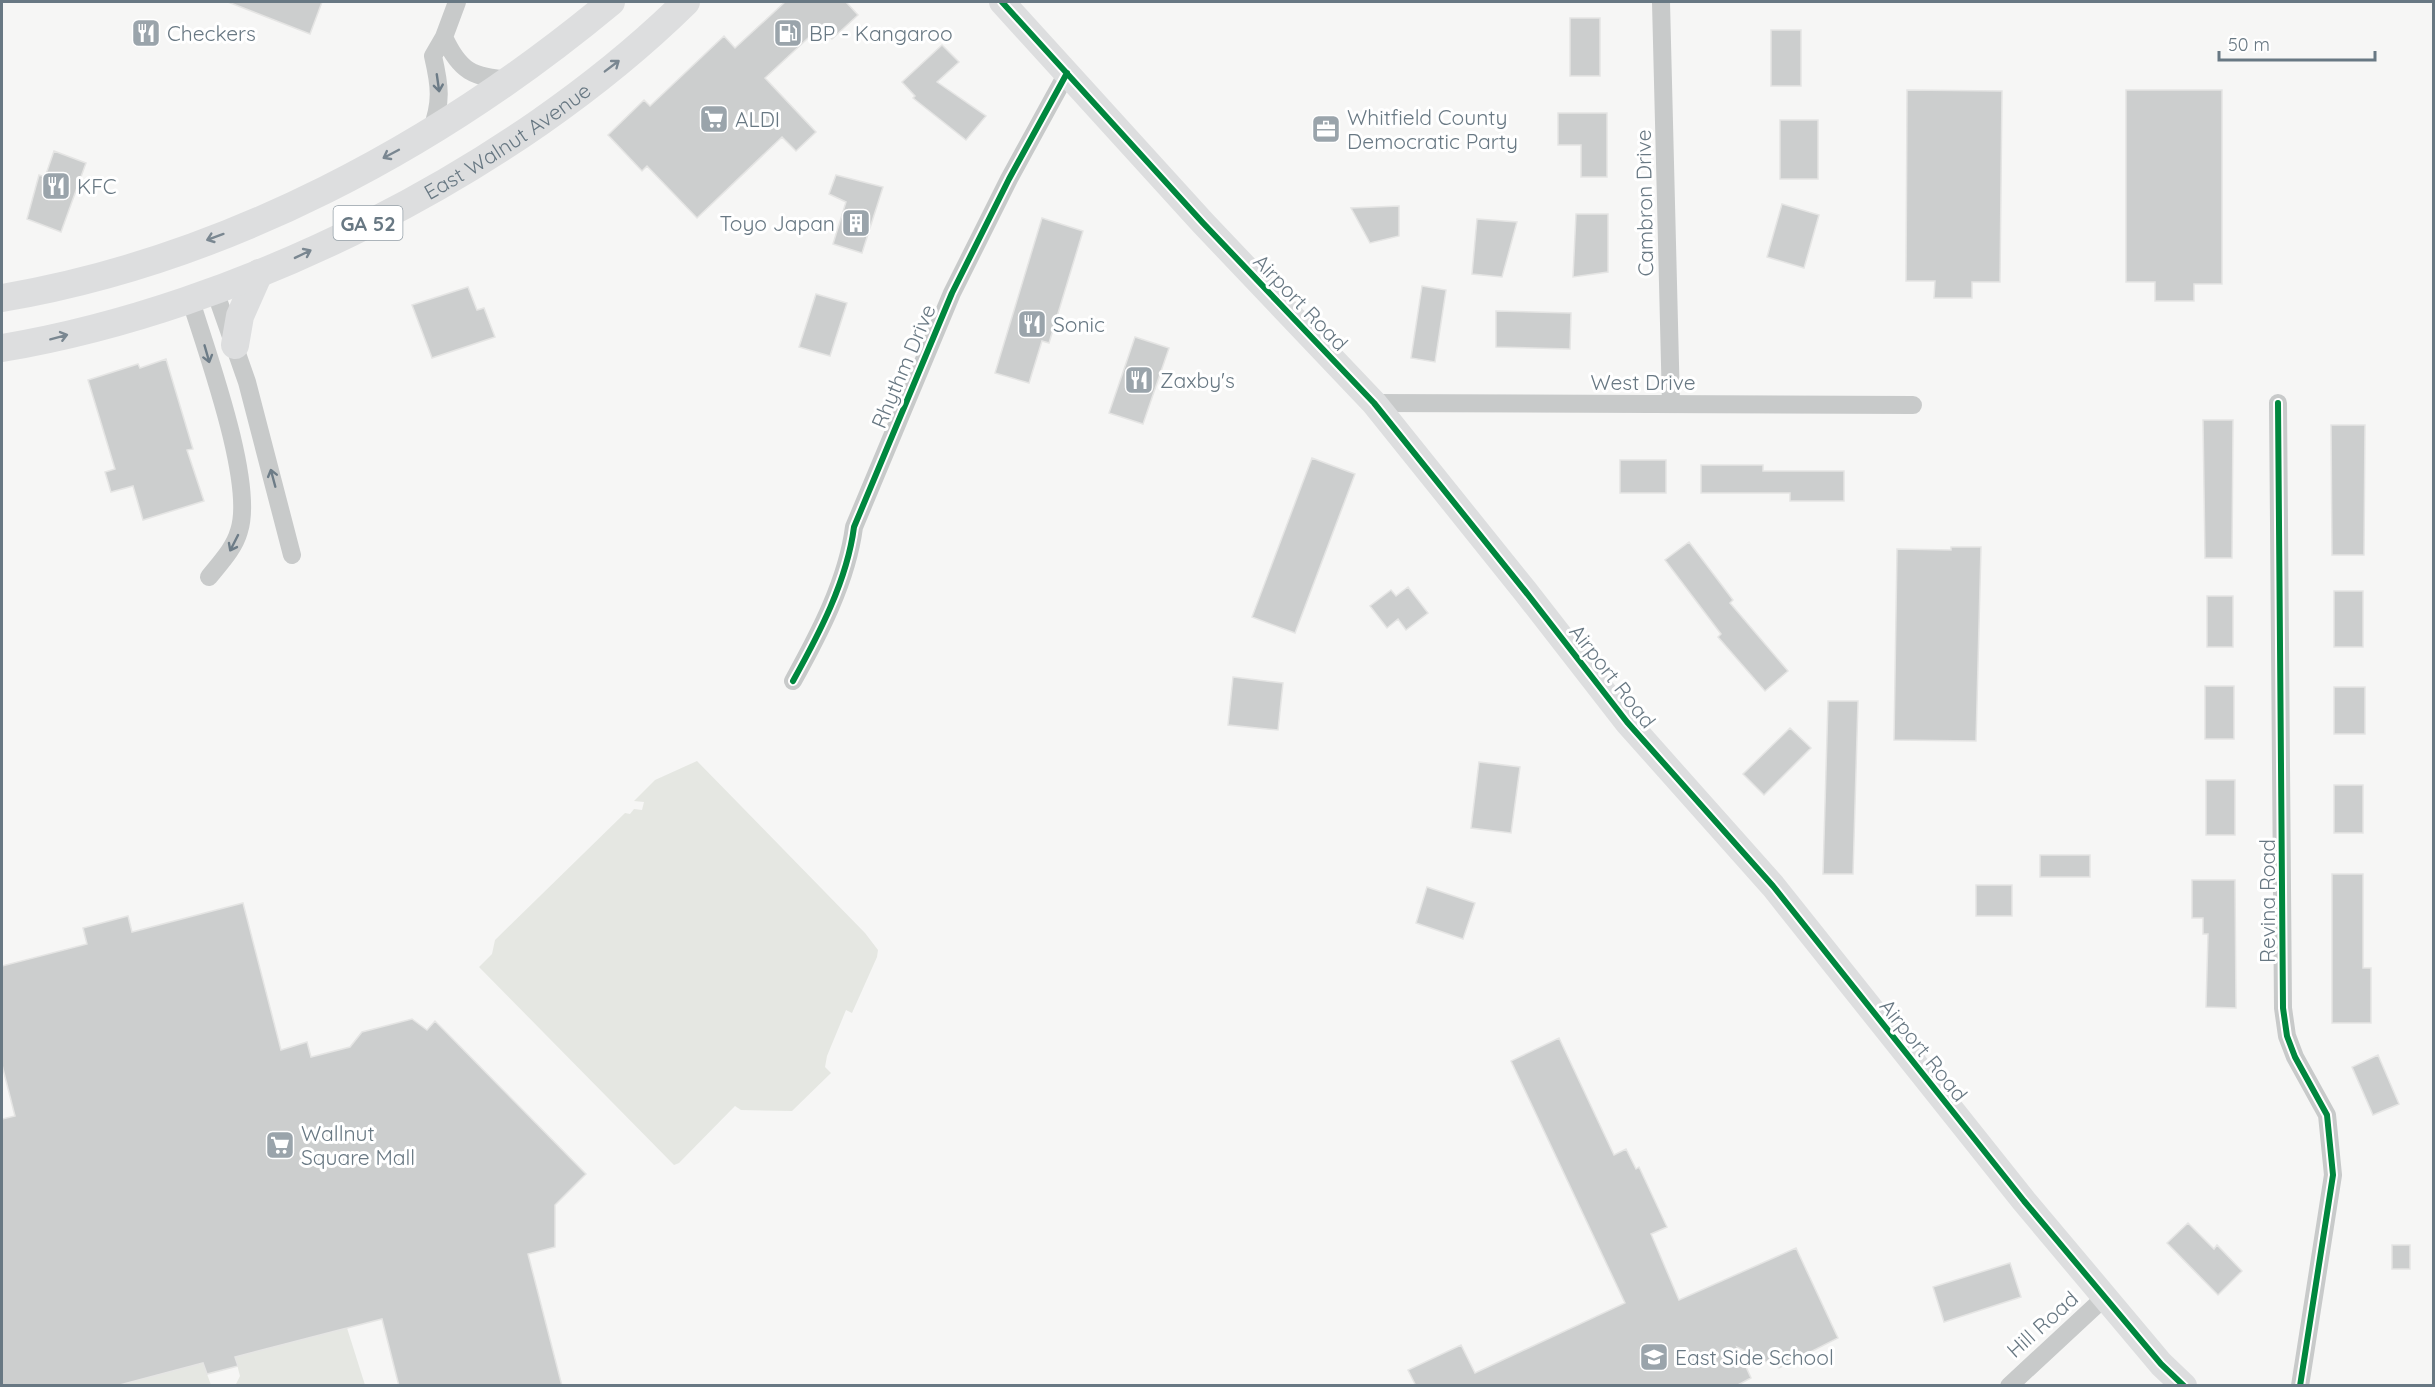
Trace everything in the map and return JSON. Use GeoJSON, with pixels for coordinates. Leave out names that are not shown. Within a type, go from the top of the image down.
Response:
{"type":"FeatureCollection","features":[{"type":"Feature","properties":{"kind":"main road","name":"GA 52"},"geometry":{"type":"LineString","coordinates":[[2,298],[119,270],[218,237],[316,195],[431,131],[510,80],[559,45],[611,2]]}},
{"type":"Feature","properties":{"kind":"main road","name":"East Walnut Avenue"},"geometry":{"type":"LineString","coordinates":[[2,348],[63,336],[155,311],[259,273],[385,215],[471,167],[529,129],[621,60],[686,2]]}},
{"type":"Feature","properties":{"kind":"main road"},"geometry":{"type":"LineString","coordinates":[[235,345],[248,295],[259,273]]}},
{"type":"Feature","properties":{"kind":"street"},"geometry":{"type":"LineString","coordinates":[[431,131],[439,110],[440,89],[433,56],[444,37],[457,2]]}},
{"type":"Feature","properties":{"kind":"street","name":"Airport Road"},"geometry":{"type":"LineString","coordinates":[[1002,2],[1216,237],[1374,403],[1627,722],[1773,886],[2024,1201],[2162,1364],[2184,1386]]}},
{"type":"Feature","properties":{"kind":"street","name":"Cambron Drive"},"geometry":{"type":"LineString","coordinates":[[1661,2],[1671,404]]}},
{"type":"Feature","properties":{"kind":"street"},"geometry":{"type":"LineString","coordinates":[[444,37],[456,59],[470,73],[482,77],[510,80]]}},
{"type":"Feature","properties":{"kind":"street","name":"Rhythm Drive"},"geometry":{"type":"LineString","coordinates":[[793,681],[818,635],[851,550],[854,527],[942,314],[1005,187],[1067,73]]}},
{"type":"Feature","properties":{"kind":"street"},"geometry":{"type":"LineString","coordinates":[[202,294],[235,345],[264,441],[292,555]]}},
{"type":"Feature","properties":{"kind":"street"},"geometry":{"type":"LineString","coordinates":[[202,294],[242,492],[240,530],[231,549],[209,577]]}},
{"type":"Feature","properties":{"kind":"street","name":"West Drive"},"geometry":{"type":"LineString","coordinates":[[1374,403],[1913,405]]}},
{"type":"Feature","properties":{"kind":"street","name":"Revina Road"},"geometry":{"type":"LineString","coordinates":[[2278,403],[2283,1008],[2287,1036],[2295,1057],[2327,1115],[2333,1175],[2300,1386]]}},
{"type":"Feature","properties":{"kind":"street","name":"Hill Road"},"geometry":{"type":"LineString","coordinates":[[2009,1386],[2105,1297]]}},
{"type":"Feature","properties":{"kind":"shaded area"},"geometry":{"type":"Polygon","coordinates":[[[697,761],[865,933],[878,950],[852,1013],[846,1010],[827,1056],[825,1067],[831,1073],[792,1111],[741,1110],[735,1106],[679,1163],[674,1165],[479,967],[492,954],[495,940],[625,813],[630,814],[634,809],[642,810],[644,802],[634,801],[655,780],[697,761]]]}},
{"type":"Feature","properties":{"kind":"shaded area"},"geometry":{"type":"Polygon","coordinates":[[[347,1328],[365,1385],[235,1386],[240,1376],[235,1357],[347,1328]]]}},
{"type":"Feature","properties":{"kind":"shaded area"},"geometry":{"type":"Polygon","coordinates":[[[203,1363],[211,1385],[116,1386],[203,1363]]]}},
{"type":"Feature","properties":{"kind":"building"},"geometry":{"type":"Polygon","coordinates":[[[228,2],[322,2],[310,34],[228,2]]]}},
{"type":"Feature","properties":{"kind":"building","name":"ALDI"},"geometry":{"type":"Polygon","coordinates":[[[785,2],[846,2],[858,15],[832,39],[820,27],[765,78],[816,132],[796,151],[782,137],[697,218],[647,166],[642,171],[608,135],[644,100],[650,106],[724,36],[735,48],[785,2]]]}},
{"type":"Feature","properties":{"kind":"building"},"geometry":{"type":"Polygon","coordinates":[[[1570,18],[1600,18],[1600,76],[1570,76],[1570,18]]]}},
{"type":"Feature","properties":{"kind":"building"},"geometry":{"type":"Polygon","coordinates":[[[1771,30],[1801,30],[1801,86],[1771,86],[1771,30]]]}},
{"type":"Feature","properties":{"kind":"building"},"geometry":{"type":"Polygon","coordinates":[[[942,45],[959,62],[937,82],[986,116],[966,140],[913,98],[915,96],[902,82],[942,45]]]}},
{"type":"Feature","properties":{"kind":"building"},"geometry":{"type":"Polygon","coordinates":[[[1907,90],[2002,91],[2000,282],[1972,282],[1972,298],[1934,298],[1935,281],[1906,281],[1907,90]]]}},
{"type":"Feature","properties":{"kind":"building"},"geometry":{"type":"Polygon","coordinates":[[[2126,90],[2222,90],[2222,284],[2194,284],[2194,301],[2155,301],[2155,282],[2126,282],[2126,90]]]}},
{"type":"Feature","properties":{"kind":"building"},"geometry":{"type":"Polygon","coordinates":[[[1558,113],[1607,113],[1607,177],[1581,177],[1581,145],[1558,145],[1558,113]]]}},
{"type":"Feature","properties":{"kind":"building"},"geometry":{"type":"Polygon","coordinates":[[[1780,120],[1818,120],[1818,179],[1780,179],[1780,120]]]}},
{"type":"Feature","properties":{"kind":"building","name":"KFC"},"geometry":{"type":"Polygon","coordinates":[[[54,151],[86,163],[61,232],[27,219],[39,175],[45,177],[54,151]]]}},
{"type":"Feature","properties":{"kind":"building","name":"Toyo Japan"},"geometry":{"type":"Polygon","coordinates":[[[836,175],[883,187],[862,253],[833,244],[846,202],[829,194],[836,175]]]}},
{"type":"Feature","properties":{"kind":"building"},"geometry":{"type":"Polygon","coordinates":[[[1782,204],[1819,215],[1804,268],[1767,257],[1782,204]]]}},
{"type":"Feature","properties":{"kind":"building"},"geometry":{"type":"Polygon","coordinates":[[[1399,206],[1399,236],[1370,243],[1351,208],[1399,206]]]}},
{"type":"Feature","properties":{"kind":"building"},"geometry":{"type":"Polygon","coordinates":[[[1576,214],[1608,214],[1608,272],[1573,277],[1576,214]]]}},
{"type":"Feature","properties":{"kind":"building","name":"Sonic"},"geometry":{"type":"Polygon","coordinates":[[[1042,218],[1083,231],[1049,343],[1042,341],[1029,383],[995,373],[1042,218]]]}},
{"type":"Feature","properties":{"kind":"building"},"geometry":{"type":"Polygon","coordinates":[[[1477,219],[1517,222],[1502,277],[1472,274],[1477,219]]]}},
{"type":"Feature","properties":{"kind":"building"},"geometry":{"type":"Polygon","coordinates":[[[1422,286],[1446,290],[1435,362],[1411,358],[1422,286]]]}},
{"type":"Feature","properties":{"kind":"building"},"geometry":{"type":"Polygon","coordinates":[[[468,287],[477,310],[484,308],[495,337],[432,358],[412,305],[468,287]]]}},
{"type":"Feature","properties":{"kind":"building"},"geometry":{"type":"Polygon","coordinates":[[[816,294],[847,303],[830,356],[799,347],[816,294]]]}},
{"type":"Feature","properties":{"kind":"building"},"geometry":{"type":"Polygon","coordinates":[[[1496,311],[1571,313],[1570,349],[1496,347],[1496,311]]]}},
{"type":"Feature","properties":{"kind":"building","name":"Zaxby's"},"geometry":{"type":"Polygon","coordinates":[[[1135,337],[1169,348],[1143,424],[1109,413],[1135,337]]]}},
{"type":"Feature","properties":{"kind":"building"},"geometry":{"type":"Polygon","coordinates":[[[166,359],[193,449],[187,450],[204,501],[143,520],[133,486],[111,492],[105,472],[115,469],[88,380],[138,364],[140,368],[166,359]]]}},
{"type":"Feature","properties":{"kind":"building"},"geometry":{"type":"Polygon","coordinates":[[[2203,420],[2233,420],[2232,558],[2205,558],[2203,420]]]}},
{"type":"Feature","properties":{"kind":"building"},"geometry":{"type":"Polygon","coordinates":[[[2331,425],[2365,425],[2364,555],[2332,555],[2331,425]]]}},
{"type":"Feature","properties":{"kind":"building"},"geometry":{"type":"Polygon","coordinates":[[[1312,458],[1355,474],[1295,633],[1252,617],[1312,458]]]}},
{"type":"Feature","properties":{"kind":"building"},"geometry":{"type":"Polygon","coordinates":[[[1620,460],[1666,460],[1666,493],[1620,493],[1620,460]]]}},
{"type":"Feature","properties":{"kind":"building"},"geometry":{"type":"Polygon","coordinates":[[[1701,465],[1763,465],[1763,471],[1844,471],[1844,501],[1790,501],[1790,493],[1701,493],[1701,465]]]}},
{"type":"Feature","properties":{"kind":"building"},"geometry":{"type":"Polygon","coordinates":[[[1689,542],[1733,600],[1730,603],[1788,671],[1765,691],[1718,637],[1721,634],[1665,560],[1689,542]]]}},
{"type":"Feature","properties":{"kind":"building"},"geometry":{"type":"Polygon","coordinates":[[[1951,547],[1981,547],[1976,741],[1894,740],[1897,549],[1951,550],[1951,547]]]}},
{"type":"Feature","properties":{"kind":"building"},"geometry":{"type":"Polygon","coordinates":[[[1408,587],[1428,613],[1406,630],[1398,619],[1387,628],[1370,606],[1391,590],[1396,596],[1408,587]]]}},
{"type":"Feature","properties":{"kind":"building"},"geometry":{"type":"Polygon","coordinates":[[[2334,591],[2363,591],[2363,647],[2334,647],[2334,591]]]}},
{"type":"Feature","properties":{"kind":"building"},"geometry":{"type":"Polygon","coordinates":[[[2207,596],[2233,596],[2233,647],[2207,647],[2207,596]]]}},
{"type":"Feature","properties":{"kind":"building"},"geometry":{"type":"Polygon","coordinates":[[[1233,677],[1283,683],[1278,730],[1228,725],[1233,677]]]}},
{"type":"Feature","properties":{"kind":"building"},"geometry":{"type":"Polygon","coordinates":[[[2205,686],[2234,686],[2234,739],[2205,739],[2205,686]]]}},
{"type":"Feature","properties":{"kind":"building"},"geometry":{"type":"Polygon","coordinates":[[[2334,687],[2365,687],[2365,734],[2334,734],[2334,687]]]}},
{"type":"Feature","properties":{"kind":"building"},"geometry":{"type":"Polygon","coordinates":[[[1828,701],[1858,701],[1853,874],[1823,874],[1828,701]]]}},
{"type":"Feature","properties":{"kind":"building"},"geometry":{"type":"Polygon","coordinates":[[[1790,728],[1811,748],[1764,795],[1743,774],[1790,728]]]}},
{"type":"Feature","properties":{"kind":"building"},"geometry":{"type":"Polygon","coordinates":[[[1479,762],[1520,767],[1511,833],[1471,828],[1479,762]]]}},
{"type":"Feature","properties":{"kind":"building"},"geometry":{"type":"Polygon","coordinates":[[[2206,780],[2235,780],[2235,835],[2206,835],[2206,780]]]}},
{"type":"Feature","properties":{"kind":"building"},"geometry":{"type":"Polygon","coordinates":[[[2334,785],[2363,785],[2363,833],[2334,833],[2334,785]]]}},
{"type":"Feature","properties":{"kind":"building"},"geometry":{"type":"Polygon","coordinates":[[[2040,855],[2090,855],[2090,877],[2040,877],[2040,855]]]}},
{"type":"Feature","properties":{"kind":"building"},"geometry":{"type":"Polygon","coordinates":[[[2332,874],[2363,874],[2363,968],[2371,968],[2371,1023],[2332,1023],[2332,874]]]}},
{"type":"Feature","properties":{"kind":"building"},"geometry":{"type":"Polygon","coordinates":[[[2192,880],[2235,880],[2236,1008],[2206,1007],[2208,934],[2203,934],[2203,918],[2192,918],[2192,880]]]}},
{"type":"Feature","properties":{"kind":"building"},"geometry":{"type":"Polygon","coordinates":[[[1976,885],[2012,885],[2012,916],[1976,916],[1976,885]]]}},
{"type":"Feature","properties":{"kind":"building"},"geometry":{"type":"Polygon","coordinates":[[[1427,887],[1475,903],[1463,939],[1416,923],[1427,887]]]}},
{"type":"Feature","properties":{"kind":"building","name":"Wallnut Square Mall"},"geometry":{"type":"Polygon","coordinates":[[[243,903],[281,1050],[307,1042],[311,1057],[350,1047],[362,1032],[412,1019],[427,1030],[435,1021],[586,1174],[555,1205],[555,1247],[528,1254],[562,1386],[399,1386],[382,1319],[235,1357],[238,1366],[207,1374],[203,1363],[116,1386],[2,1386],[2,1119],[15,1116],[2,1065],[2,966],[87,944],[83,928],[128,916],[132,932],[243,903]]]}},
{"type":"Feature","properties":{"kind":"building"},"geometry":{"type":"Polygon","coordinates":[[[1559,1038],[1614,1155],[1626,1149],[1636,1169],[1639,1167],[1667,1227],[1651,1234],[1679,1300],[1796,1248],[1838,1338],[1779,1368],[1737,1347],[1751,1378],[1736,1386],[1416,1386],[1408,1370],[1461,1345],[1475,1373],[1625,1303],[1511,1061],[1559,1038]]]}},
{"type":"Feature","properties":{"kind":"building"},"geometry":{"type":"Polygon","coordinates":[[[2378,1055],[2399,1104],[2373,1115],[2352,1067],[2378,1055]]]}},
{"type":"Feature","properties":{"kind":"building"},"geometry":{"type":"Polygon","coordinates":[[[2188,1223],[2214,1249],[2217,1245],[2242,1271],[2218,1295],[2167,1243],[2188,1223]]]}},
{"type":"Feature","properties":{"kind":"building"},"geometry":{"type":"Polygon","coordinates":[[[2392,1245],[2410,1245],[2410,1269],[2392,1269],[2392,1245]]]}},
{"type":"Feature","properties":{"kind":"building"},"geometry":{"type":"Polygon","coordinates":[[[2010,1263],[2021,1297],[1944,1322],[1933,1287],[2010,1263]]]}},
{"type":"Feature","properties":{"kind":"cycle path"},"geometry":{"type":"LineString","coordinates":[[1002,2],[1203,223],[1374,403],[1627,722],[1773,886],[2024,1201],[2161,1364],[2184,1386]]}},
{"type":"Feature","properties":{"kind":"cycle path"},"geometry":{"type":"LineString","coordinates":[[793,681],[831,607],[845,567],[854,527],[952,293],[1009,179],[1067,73]]}},
{"type":"Feature","properties":{"kind":"cycle path"},"geometry":{"type":"LineString","coordinates":[[2278,403],[2283,1008],[2287,1036],[2295,1057],[2327,1115],[2333,1175],[2300,1386]]}},
{"type":"Feature","properties":{"kind":"place","name":"Checkers"},"geometry":{"type":"Point","coordinates":[146,33]}},
{"type":"Feature","properties":{"kind":"place","name":"BP - Kangaroo"},"geometry":{"type":"Point","coordinates":[788,33]}},
{"type":"Feature","properties":{"kind":"place","name":"ALDI"},"geometry":{"type":"Point","coordinates":[714,119]}},
{"type":"Feature","properties":{"kind":"place","name":"Whitfield County Democratic Party"},"geometry":{"type":"Point","coordinates":[1326,129]}},
{"type":"Feature","properties":{"kind":"place","name":"KFC"},"geometry":{"type":"Point","coordinates":[56,186]}},
{"type":"Feature","properties":{"kind":"place","name":"Toyo Japan"},"geometry":{"type":"Point","coordinates":[856,223]}},
{"type":"Feature","properties":{"kind":"place","name":"Sonic"},"geometry":{"type":"Point","coordinates":[1032,324]}},
{"type":"Feature","properties":{"kind":"place","name":"Zaxby's"},"geometry":{"type":"Point","coordinates":[1139,380]}},
{"type":"Feature","properties":{"kind":"place","name":"Wallnut Square Mall"},"geometry":{"type":"Point","coordinates":[280,1145]}},
{"type":"Feature","properties":{"kind":"place","name":"East Side School"},"geometry":{"type":"Point","coordinates":[1654,1357]}}]}
